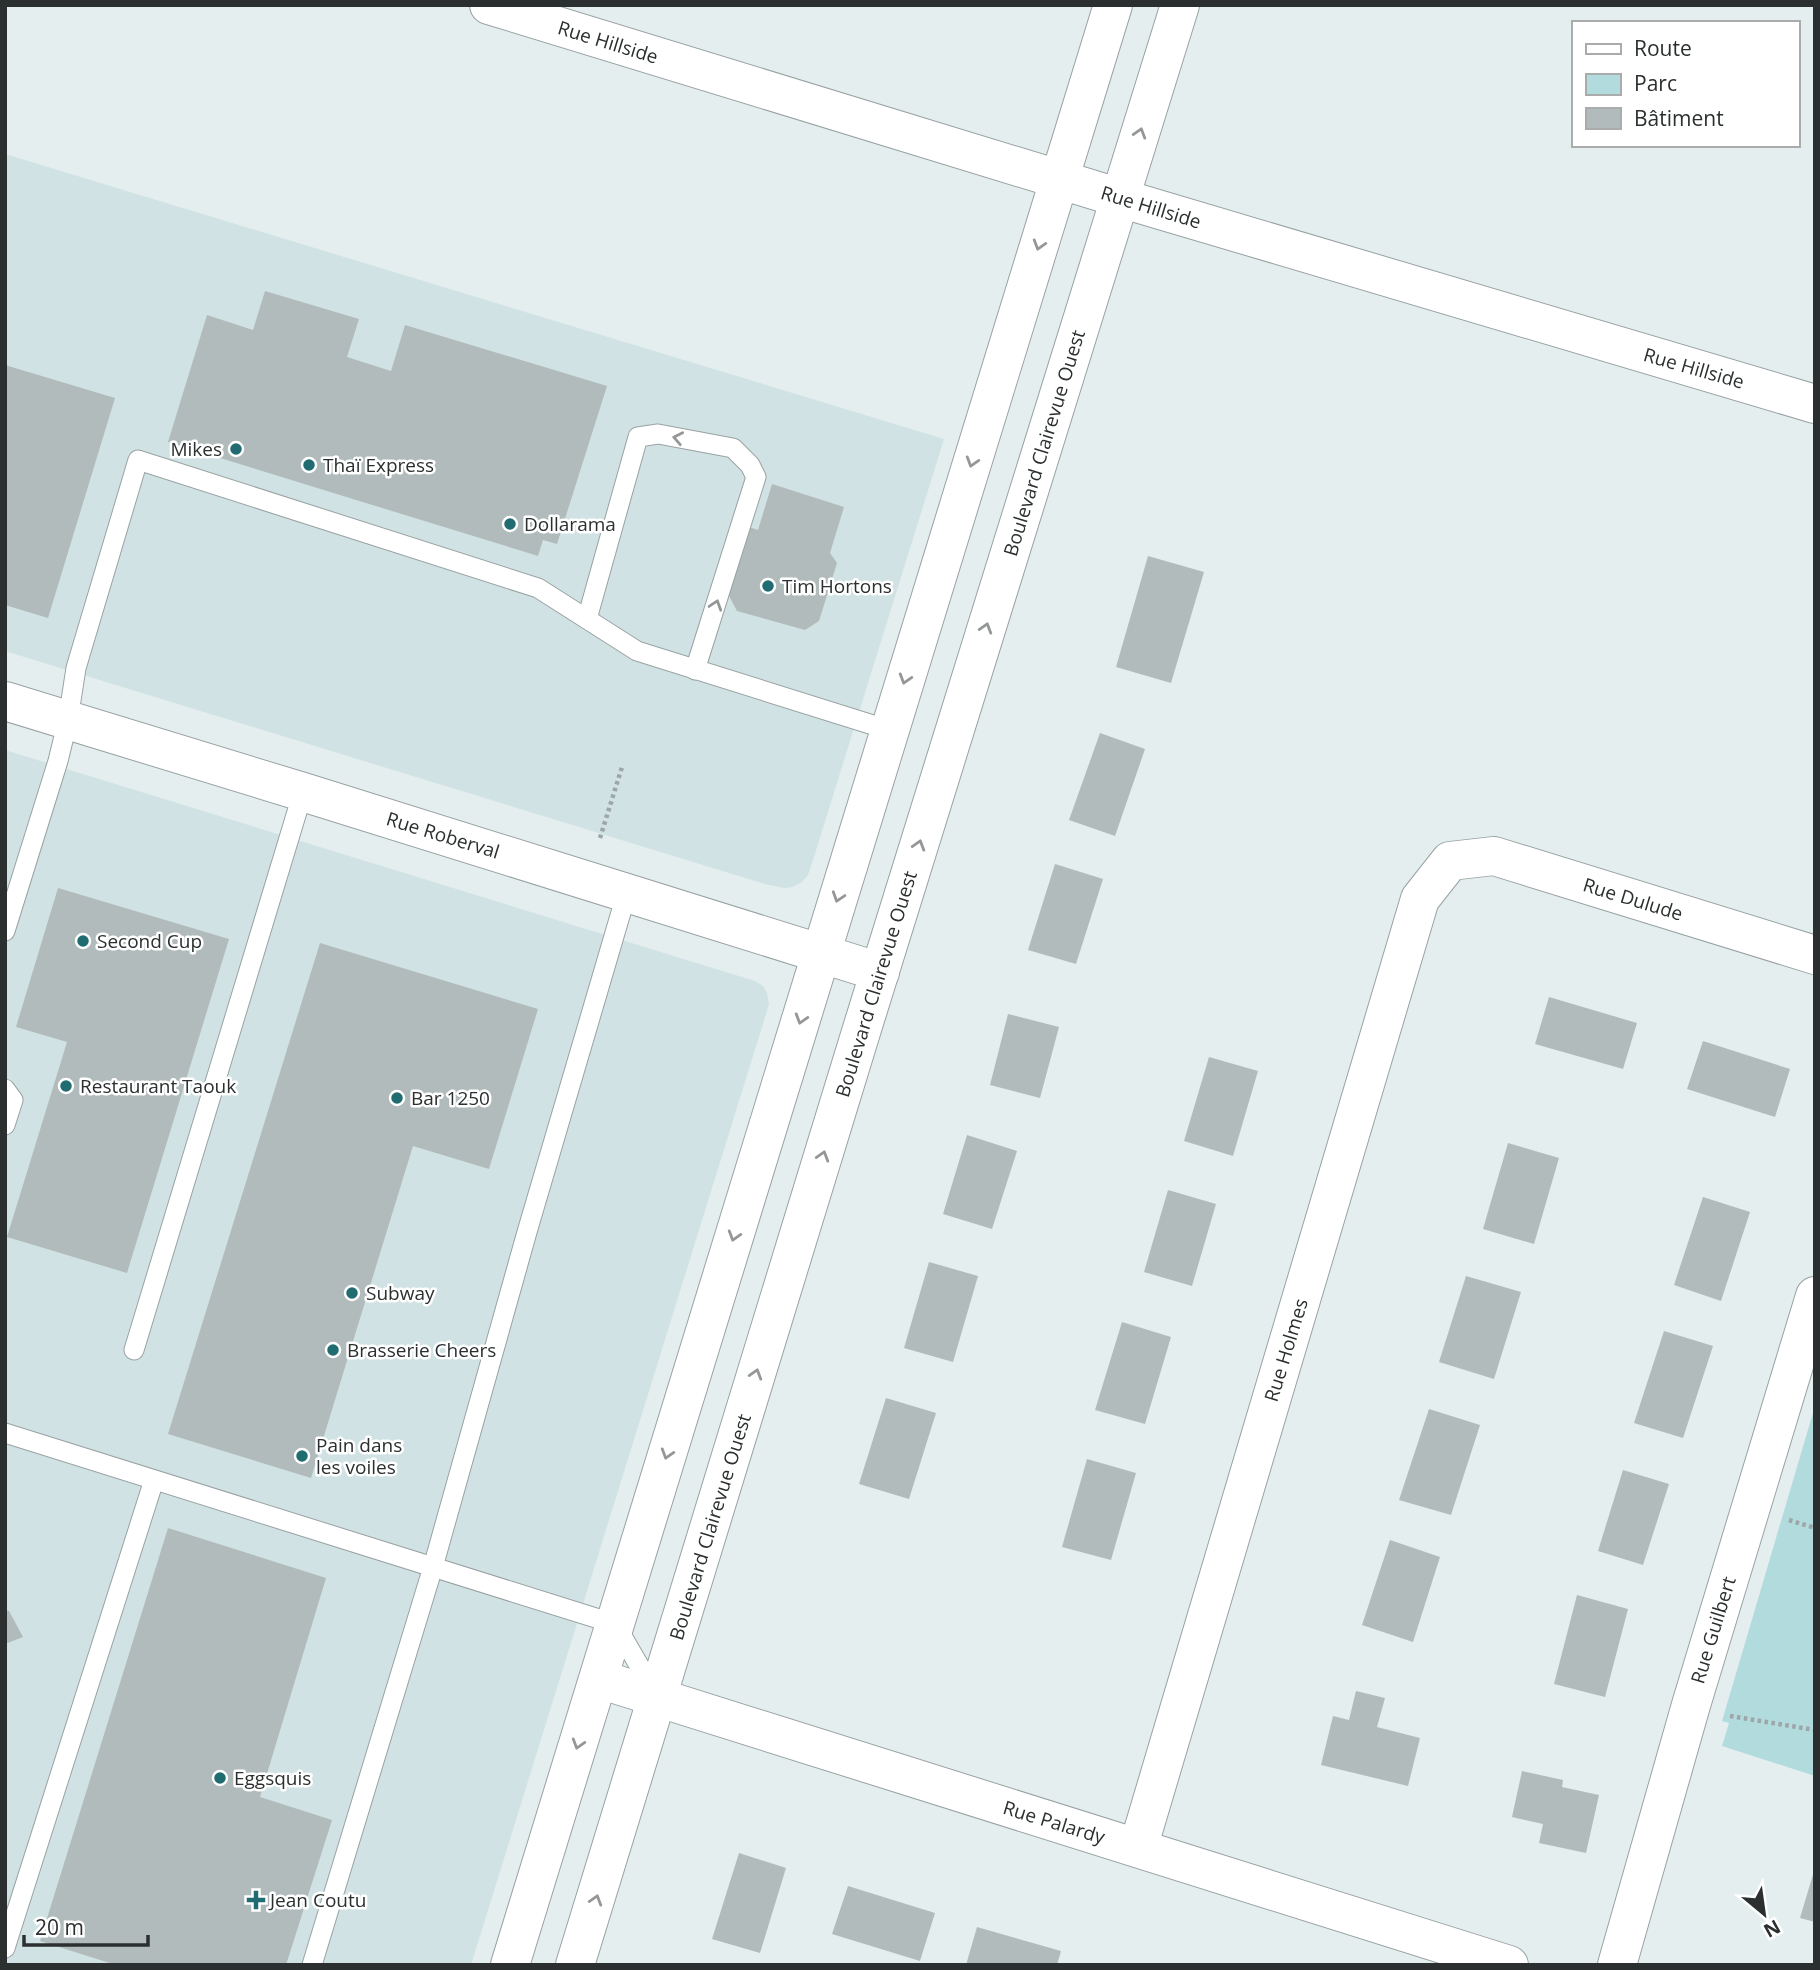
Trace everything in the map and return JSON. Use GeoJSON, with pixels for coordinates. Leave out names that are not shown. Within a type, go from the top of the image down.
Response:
{"type":"FeatureCollection","features":[{"type":"Feature","properties":{"kind":"street","name":"Rue Hillside"},"geometry":{"type":"LineString","coordinates":[[489,5],[1120,198],[1815,404]]}},
{"type":"Feature","properties":{"kind":"street"},"geometry":{"type":"LineString","coordinates":[[510,1965],[1113,5]]}},
{"type":"Feature","properties":{"kind":"street","name":"Boulevard Clairevue Ouest"},"geometry":{"type":"LineString","coordinates":[[575,1965],[1180,5]]}},
{"type":"Feature","properties":{"kind":"street","name":"Rue Roberval"},"geometry":{"type":"LineString","coordinates":[[5,701],[880,972]]}},
{"type":"Feature","properties":{"kind":"street","name":"Rue Dulude"},"geometry":{"type":"LineString","coordinates":[[1450,861],[1494,856],[1815,955]]}},
{"type":"Feature","properties":{"kind":"street","name":"Rue Holmes"},"geometry":{"type":"LineString","coordinates":[[1138,1848],[1420,899],[1450,861]]}},
{"type":"Feature","properties":{"kind":"street","name":"Rue Guilbert"},"geometry":{"type":"LineString","coordinates":[[1617,1965],[1691,1705],[1815,1296]]}},
{"type":"Feature","properties":{"kind":"street","name":"Rue Palardy"},"geometry":{"type":"LineString","coordinates":[[599,1679],[1509,1965]]}},
{"type":"Feature","properties":{"kind":"lane"},"geometry":{"type":"LineString","coordinates":[[587,619],[638,437],[658,434],[733,448],[750,465],[756,477],[695,670]]}},
{"type":"Feature","properties":{"kind":"lane"},"geometry":{"type":"LineString","coordinates":[[5,931],[54,772],[68,720],[76,668],[138,460],[538,588],[637,651],[889,730]]}},
{"type":"Feature","properties":{"kind":"lane"},"geometry":{"type":"LineString","coordinates":[[134,1350],[303,792]]}},
{"type":"Feature","properties":{"kind":"lane"},"geometry":{"type":"LineString","coordinates":[[312,1965],[433,1567],[523,1245],[627,892]]}},
{"type":"Feature","properties":{"kind":"lane"},"geometry":{"type":"LineString","coordinates":[[5,1088],[13,1100],[5,1125]]}},
{"type":"Feature","properties":{"kind":"lane"},"geometry":{"type":"LineString","coordinates":[[5,1433],[615,1624],[657,1697]]}},
{"type":"Feature","properties":{"kind":"lane"},"geometry":{"type":"LineString","coordinates":[[5,1948],[154,1480]]}},
{"type":"Feature","properties":{"kind":"path"},"geometry":{"type":"LineString","coordinates":[[600,838],[622,767]]}},
{"type":"Feature","properties":{"kind":"path"},"geometry":{"type":"LineString","coordinates":[[1691,1705],[1741,1719],[1815,1730]]}},
{"type":"Feature","properties":{"kind":"shaded area"},"geometry":{"type":"Polygon","coordinates":[[[5,154],[944,439],[813,860],[808,875],[802,882],[784,888],[765,884],[5,651],[5,154]]]}},
{"type":"Feature","properties":{"kind":"shaded area"},"geometry":{"type":"Polygon","coordinates":[[[5,750],[755,981],[763,986],[767,993],[769,1004],[766,1014],[471,1965],[5,1965],[5,750]]]}},
{"type":"Feature","properties":{"kind":"green space"},"geometry":{"type":"Polygon","coordinates":[[[1815,1406],[1815,1776],[1722,1746],[1729,1723],[1722,1721],[1815,1406]]]}},
{"type":"Feature","properties":{"kind":"building"},"geometry":{"type":"Polygon","coordinates":[[[265,291],[359,319],[347,357],[391,371],[405,325],[607,386],[557,544],[543,540],[538,556],[168,442],[207,315],[253,330],[265,291]]]}},
{"type":"Feature","properties":{"kind":"building"},"geometry":{"type":"Polygon","coordinates":[[[5,365],[115,398],[48,618],[5,605],[5,365]]]}},
{"type":"Feature","properties":{"kind":"building"},"geometry":{"type":"Polygon","coordinates":[[[772,484],[844,507],[830,553],[837,563],[819,621],[805,630],[737,611],[728,594],[749,527],[758,530],[772,484]]]}},
{"type":"Feature","properties":{"kind":"building"},"geometry":{"type":"Polygon","coordinates":[[[1148,556],[1204,572],[1171,683],[1116,667],[1148,556]]]}},
{"type":"Feature","properties":{"kind":"building"},"geometry":{"type":"Polygon","coordinates":[[[1100,733],[1145,749],[1115,836],[1069,820],[1100,733]]]}},
{"type":"Feature","properties":{"kind":"building"},"geometry":{"type":"Polygon","coordinates":[[[1055,864],[1103,879],[1076,964],[1028,950],[1055,864]]]}},
{"type":"Feature","properties":{"kind":"building"},"geometry":{"type":"Polygon","coordinates":[[[58,888],[229,939],[127,1273],[7,1237],[67,1042],[16,1027],[58,888]]]}},
{"type":"Feature","properties":{"kind":"building"},"geometry":{"type":"Polygon","coordinates":[[[320,943],[538,1009],[489,1169],[413,1146],[311,1478],[168,1434],[320,943]]]}},
{"type":"Feature","properties":{"kind":"building"},"geometry":{"type":"Polygon","coordinates":[[[1549,997],[1637,1023],[1623,1069],[1535,1044],[1549,997]]]}},
{"type":"Feature","properties":{"kind":"building"},"geometry":{"type":"Polygon","coordinates":[[[1008,1014],[1059,1027],[1040,1098],[990,1085],[1008,1014]]]}},
{"type":"Feature","properties":{"kind":"building"},"geometry":{"type":"Polygon","coordinates":[[[1703,1041],[1790,1069],[1775,1117],[1687,1089],[1703,1041]]]}},
{"type":"Feature","properties":{"kind":"building"},"geometry":{"type":"Polygon","coordinates":[[[1209,1057],[1258,1071],[1233,1156],[1184,1141],[1209,1057]]]}},
{"type":"Feature","properties":{"kind":"building"},"geometry":{"type":"Polygon","coordinates":[[[967,1135],[1017,1151],[992,1229],[943,1214],[967,1135]]]}},
{"type":"Feature","properties":{"kind":"building"},"geometry":{"type":"Polygon","coordinates":[[[1508,1143],[1559,1158],[1534,1244],[1483,1229],[1508,1143]]]}},
{"type":"Feature","properties":{"kind":"building"},"geometry":{"type":"Polygon","coordinates":[[[1168,1190],[1216,1204],[1192,1286],[1144,1272],[1168,1190]]]}},
{"type":"Feature","properties":{"kind":"building"},"geometry":{"type":"Polygon","coordinates":[[[1703,1197],[1750,1212],[1721,1301],[1674,1285],[1703,1197]]]}},
{"type":"Feature","properties":{"kind":"building"},"geometry":{"type":"Polygon","coordinates":[[[929,1262],[978,1276],[953,1362],[904,1348],[929,1262]]]}},
{"type":"Feature","properties":{"kind":"building"},"geometry":{"type":"Polygon","coordinates":[[[1466,1276],[1521,1292],[1494,1379],[1439,1362],[1466,1276]]]}},
{"type":"Feature","properties":{"kind":"building"},"geometry":{"type":"Polygon","coordinates":[[[1122,1322],[1171,1337],[1145,1424],[1095,1410],[1122,1322]]]}},
{"type":"Feature","properties":{"kind":"building"},"geometry":{"type":"Polygon","coordinates":[[[1664,1331],[1713,1346],[1683,1438],[1634,1423],[1664,1331]]]}},
{"type":"Feature","properties":{"kind":"building"},"geometry":{"type":"Polygon","coordinates":[[[886,1398],[936,1413],[909,1499],[859,1484],[886,1398]]]}},
{"type":"Feature","properties":{"kind":"building"},"geometry":{"type":"Polygon","coordinates":[[[1429,1409],[1480,1425],[1451,1515],[1399,1500],[1429,1409]]]}},
{"type":"Feature","properties":{"kind":"building"},"geometry":{"type":"Polygon","coordinates":[[[1087,1459],[1136,1473],[1111,1560],[1062,1547],[1087,1459]]]}},
{"type":"Feature","properties":{"kind":"building"},"geometry":{"type":"Polygon","coordinates":[[[1623,1470],[1669,1484],[1643,1565],[1598,1551],[1623,1470]]]}},
{"type":"Feature","properties":{"kind":"building"},"geometry":{"type":"Polygon","coordinates":[[[168,1528],[326,1578],[260,1797],[332,1820],[286,1965],[116,1965],[40,1941],[168,1528]]]}},
{"type":"Feature","properties":{"kind":"building"},"geometry":{"type":"Polygon","coordinates":[[[1390,1540],[1440,1557],[1413,1642],[1362,1625],[1390,1540]]]}},
{"type":"Feature","properties":{"kind":"building"},"geometry":{"type":"Polygon","coordinates":[[[1577,1595],[1628,1609],[1605,1697],[1554,1684],[1577,1595]]]}},
{"type":"Feature","properties":{"kind":"building"},"geometry":{"type":"Polygon","coordinates":[[[5,1610],[9,1611],[23,1637],[5,1644],[5,1610]]]}},
{"type":"Feature","properties":{"kind":"building"},"geometry":{"type":"Polygon","coordinates":[[[1356,1691],[1385,1698],[1377,1727],[1420,1738],[1408,1786],[1321,1765],[1333,1716],[1349,1720],[1356,1691]]]}},
{"type":"Feature","properties":{"kind":"building"},"geometry":{"type":"Polygon","coordinates":[[[1522,1771],[1563,1780],[1562,1787],[1599,1795],[1586,1853],[1539,1843],[1543,1824],[1512,1817],[1522,1771]]]}},
{"type":"Feature","properties":{"kind":"building"},"geometry":{"type":"Polygon","coordinates":[[[739,1853],[786,1868],[760,1953],[712,1939],[739,1853]]]}},
{"type":"Feature","properties":{"kind":"building"},"geometry":{"type":"Polygon","coordinates":[[[1815,1871],[1815,1922],[1800,1918],[1815,1871]]]}},
{"type":"Feature","properties":{"kind":"building"},"geometry":{"type":"Polygon","coordinates":[[[848,1886],[935,1913],[920,1961],[832,1934],[848,1886]]]}},
{"type":"Feature","properties":{"kind":"building"},"geometry":{"type":"Polygon","coordinates":[[[977,1927],[1061,1951],[1057,1965],[966,1965],[977,1927]]]}},
{"type":"Feature","properties":{"kind":"place","name":"Mikes"},"geometry":{"type":"Point","coordinates":[236,449]}},
{"type":"Feature","properties":{"kind":"place","name":"Thaï Express"},"geometry":{"type":"Point","coordinates":[309,465]}},
{"type":"Feature","properties":{"kind":"place","name":"Dollarama"},"geometry":{"type":"Point","coordinates":[510,524]}},
{"type":"Feature","properties":{"kind":"place","name":"Tim Hortons"},"geometry":{"type":"Point","coordinates":[768,586]}},
{"type":"Feature","properties":{"kind":"place","name":"Second Cup"},"geometry":{"type":"Point","coordinates":[83,941]}},
{"type":"Feature","properties":{"kind":"place","name":"Restaurant Taouk"},"geometry":{"type":"Point","coordinates":[66,1086]}},
{"type":"Feature","properties":{"kind":"place","name":"Bar 1250"},"geometry":{"type":"Point","coordinates":[397,1098]}},
{"type":"Feature","properties":{"kind":"place","name":"Subway"},"geometry":{"type":"Point","coordinates":[352,1293]}},
{"type":"Feature","properties":{"kind":"place","name":"Brasserie Cheers"},"geometry":{"type":"Point","coordinates":[333,1350]}},
{"type":"Feature","properties":{"kind":"place","name":"Pain dans les voiles"},"geometry":{"type":"Point","coordinates":[302,1456]}},
{"type":"Feature","properties":{"kind":"place","name":"Eggsquis"},"geometry":{"type":"Point","coordinates":[220,1778]}},
{"type":"Feature","properties":{"kind":"place","name":"Jean Coutu"},"geometry":{"type":"Point","coordinates":[256,1900]}}]}
